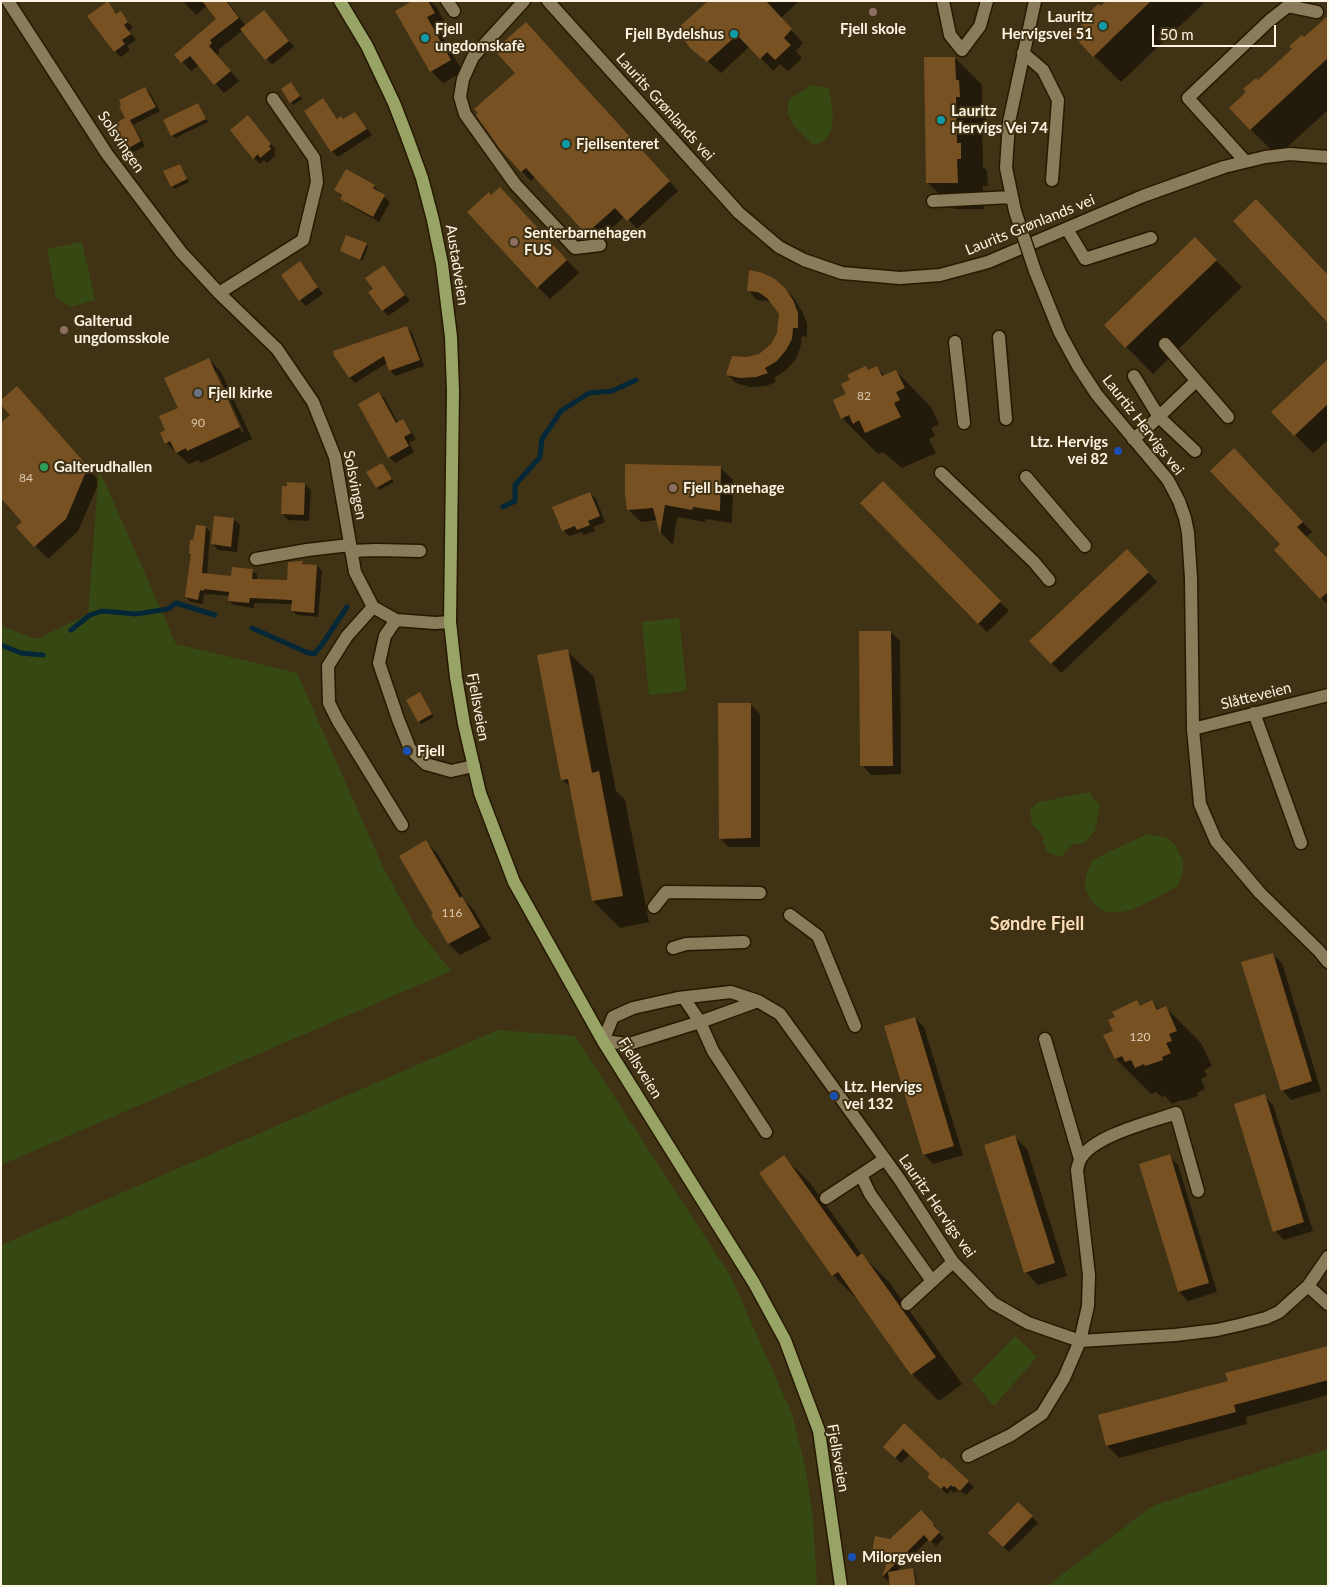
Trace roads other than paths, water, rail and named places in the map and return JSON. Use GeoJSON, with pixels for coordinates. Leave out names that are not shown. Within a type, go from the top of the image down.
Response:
{"type":"FeatureCollection","features":[{"type":"Feature","properties":{"kind":"main road","name":"Austadveien"},"geometry":{"type":"LineString","coordinates":[[340,1],[367,46],[394,103],[422,178],[442,264],[451,337],[453,401],[450,555]]}},
{"type":"Feature","properties":{"kind":"main road","name":"Fjellsveien"},"geometry":{"type":"LineString","coordinates":[[450,555],[450,622],[457,687],[474,766],[490,822],[514,882],[603,1040],[754,1283],[785,1340],[819,1431],[841,1586]]}},
{"type":"Feature","properties":{"kind":"street","name":"Solsvingen"},"geometry":{"type":"LineString","coordinates":[[8,1],[107,154],[181,252],[219,293],[277,349],[312,402],[335,457],[355,572],[373,607]]}},
{"type":"Feature","properties":{"kind":"street"},"geometry":{"type":"LineString","coordinates":[[524,1],[473,57],[462,79],[460,97],[465,114],[515,184],[575,248],[600,245]]}},
{"type":"Feature","properties":{"kind":"street","name":"Laurits Grønlands vei"},"geometry":{"type":"LineString","coordinates":[[548,1],[739,213],[779,247],[804,260],[842,273],[900,278],[940,275],[988,262],[1143,196],[1224,167],[1266,157],[1290,154],[1328,157]]}},
{"type":"Feature","properties":{"kind":"street"},"geometry":{"type":"LineString","coordinates":[[943,1],[950,35],[962,50],[980,26],[987,1]]}},
{"type":"Feature","properties":{"kind":"street"},"geometry":{"type":"LineString","coordinates":[[933,201],[1012,197],[1006,168],[1009,122],[1035,1]]}},
{"type":"Feature","properties":{"kind":"street"},"geometry":{"type":"LineString","coordinates":[[1246,161],[1188,98],[1269,21],[1288,6],[1317,12]]}},
{"type":"Feature","properties":{"kind":"street"},"geometry":{"type":"LineString","coordinates":[[1023,54],[1043,70],[1058,100],[1052,180]]}},
{"type":"Feature","properties":{"kind":"street"},"geometry":{"type":"LineString","coordinates":[[219,293],[303,240],[317,182],[314,158],[273,99]]}},
{"type":"Feature","properties":{"kind":"street","name":"Laurtiz Hervigs vei"},"geometry":{"type":"LineString","coordinates":[[1012,197],[1014,210],[1036,271],[1068,350],[1097,395],[1158,468],[1173,489],[1185,518],[1188,533],[1191,594],[1192,729]]}},
{"type":"Feature","properties":{"kind":"street"},"geometry":{"type":"LineString","coordinates":[[1066,228],[1085,259],[1151,238]]}},
{"type":"Feature","properties":{"kind":"street"},"geometry":{"type":"LineString","coordinates":[[999,337],[1006,419]]}},
{"type":"Feature","properties":{"kind":"street"},"geometry":{"type":"LineString","coordinates":[[955,342],[964,423]]}},
{"type":"Feature","properties":{"kind":"street"},"geometry":{"type":"LineString","coordinates":[[1165,344],[1228,417]]}},
{"type":"Feature","properties":{"kind":"street"},"geometry":{"type":"LineString","coordinates":[[1134,376],[1159,417],[1195,452]]}},
{"type":"Feature","properties":{"kind":"street"},"geometry":{"type":"LineString","coordinates":[[1133,439],[1196,382]]}},
{"type":"Feature","properties":{"kind":"street"},"geometry":{"type":"LineString","coordinates":[[941,473],[1034,562],[1049,580]]}},
{"type":"Feature","properties":{"kind":"street"},"geometry":{"type":"LineString","coordinates":[[1026,477],[1085,546]]}},
{"type":"Feature","properties":{"kind":"street"},"geometry":{"type":"LineString","coordinates":[[256,559],[307,550],[351,548],[420,551]]}},
{"type":"Feature","properties":{"kind":"street"},"geometry":{"type":"LineString","coordinates":[[402,825],[329,703],[328,666],[347,636],[373,607],[396,620],[450,622]]}},
{"type":"Feature","properties":{"kind":"street"},"geometry":{"type":"LineString","coordinates":[[396,620],[385,636],[379,663],[410,749],[426,764],[451,771],[474,766]]}},
{"type":"Feature","properties":{"kind":"street","name":"Slåtteveien"},"geometry":{"type":"LineString","coordinates":[[1192,729],[1328,695]]}},
{"type":"Feature","properties":{"kind":"street"},"geometry":{"type":"LineString","coordinates":[[1254,713],[1301,842]]}},
{"type":"Feature","properties":{"kind":"street"},"geometry":{"type":"LineString","coordinates":[[1192,729],[1200,804],[1216,841],[1260,893],[1327,961]]}},
{"type":"Feature","properties":{"kind":"street"},"geometry":{"type":"LineString","coordinates":[[654,907],[666,892],[760,893]]}},
{"type":"Feature","properties":{"kind":"street"},"geometry":{"type":"LineString","coordinates":[[790,915],[818,936],[855,1026]]}},
{"type":"Feature","properties":{"kind":"street"},"geometry":{"type":"LineString","coordinates":[[673,948],[686,944],[744,942]]}},
{"type":"Feature","properties":{"kind":"street","name":"Lauritz Hervigs vei"},"geometry":{"type":"LineString","coordinates":[[603,1040],[613,1017],[633,1008],[684,998],[731,992],[758,1001],[780,1014],[885,1160],[954,1262],[993,1303],[1028,1323],[1080,1341],[1175,1335],[1217,1330],[1266,1318],[1279,1312],[1308,1286],[1328,1256]]}},
{"type":"Feature","properties":{"kind":"street"},"geometry":{"type":"LineString","coordinates":[[684,998],[700,1022],[713,1051],[766,1132]]}},
{"type":"Feature","properties":{"kind":"street"},"geometry":{"type":"LineString","coordinates":[[603,1040],[629,1044],[700,1022],[758,1001]]}},
{"type":"Feature","properties":{"kind":"street"},"geometry":{"type":"LineString","coordinates":[[1045,1039],[1080,1159]]}},
{"type":"Feature","properties":{"kind":"street"},"geometry":{"type":"LineString","coordinates":[[968,1456],[1011,1435],[1042,1414],[1064,1378],[1080,1341],[1088,1306],[1089,1275],[1077,1170],[1080,1159],[1101,1140],[1176,1113],[1198,1191]]}},
{"type":"Feature","properties":{"kind":"street"},"geometry":{"type":"LineString","coordinates":[[826,1198],[885,1160]]}},
{"type":"Feature","properties":{"kind":"street"},"geometry":{"type":"LineString","coordinates":[[861,1175],[870,1194],[932,1281]]}},
{"type":"Feature","properties":{"kind":"street"},"geometry":{"type":"LineString","coordinates":[[907,1304],[954,1262]]}},
{"type":"Feature","properties":{"kind":"street"},"geometry":{"type":"LineString","coordinates":[[1308,1286],[1328,1304]]}},
{"type":"Feature","properties":{"kind":"waterway"},"geometry":{"type":"LineString","coordinates":[[503,507],[515,501],[515,485],[540,457],[542,439],[561,411],[589,393],[612,391],[636,380]]}},
{"type":"Feature","properties":{"kind":"waterway"},"geometry":{"type":"LineString","coordinates":[[71,630],[90,615],[102,611],[136,614],[168,609],[176,603],[215,615]]}},
{"type":"Feature","properties":{"kind":"waterway"},"geometry":{"type":"LineString","coordinates":[[252,628],[314,654],[347,607]]}},
{"type":"Feature","properties":{"kind":"waterway"},"geometry":{"type":"LineString","coordinates":[[1,645],[21,653],[43,655]]}},
{"type":"Feature","properties":{"kind":"place","name":"Fjell skole"},"geometry":{"type":"Point","coordinates":[873,12]}},
{"type":"Feature","properties":{"kind":"place","name":"Lauritz Hervigsvei 51"},"geometry":{"type":"Point","coordinates":[1103,26]}},
{"type":"Feature","properties":{"kind":"place","name":"Fjell Bydelshus"},"geometry":{"type":"Point","coordinates":[734,34]}},
{"type":"Feature","properties":{"kind":"place","name":"Fjell ungdomskafè"},"geometry":{"type":"Point","coordinates":[425,38]}},
{"type":"Feature","properties":{"kind":"place","name":"Lauritz Hervigs Vei 74"},"geometry":{"type":"Point","coordinates":[941,120]}},
{"type":"Feature","properties":{"kind":"place","name":"Fjellsenteret"},"geometry":{"type":"Point","coordinates":[566,144]}},
{"type":"Feature","properties":{"kind":"place","name":"Senterbarnehagen FUS"},"geometry":{"type":"Point","coordinates":[514,242]}},
{"type":"Feature","properties":{"kind":"place","name":"Galterud ungdomsskole"},"geometry":{"type":"Point","coordinates":[64,330]}},
{"type":"Feature","properties":{"kind":"place","name":"Fjell kirke"},"geometry":{"type":"Point","coordinates":[198,393]}},
{"type":"Feature","properties":{"kind":"place","name":"Ltz. Hervigs vei 82"},"geometry":{"type":"Point","coordinates":[1118,451]}},
{"type":"Feature","properties":{"kind":"place","name":"Galterudhallen"},"geometry":{"type":"Point","coordinates":[44,467]}},
{"type":"Feature","properties":{"kind":"place","name":"Fjell barnehage"},"geometry":{"type":"Point","coordinates":[673,488]}},
{"type":"Feature","properties":{"kind":"place","name":"Fjell"},"geometry":{"type":"Point","coordinates":[407,751]}},
{"type":"Feature","properties":{"kind":"place","name":"Ltz. Hervigs vei 132"},"geometry":{"type":"Point","coordinates":[834,1096]}},
{"type":"Feature","properties":{"kind":"place","name":"Milorgveien"},"geometry":{"type":"Point","coordinates":[852,1557]}},
{"type":"Feature","properties":{"kind":"district","name":"Søndre Fjell"},"geometry":{"type":"Point","coordinates":[1037,924]}}]}
